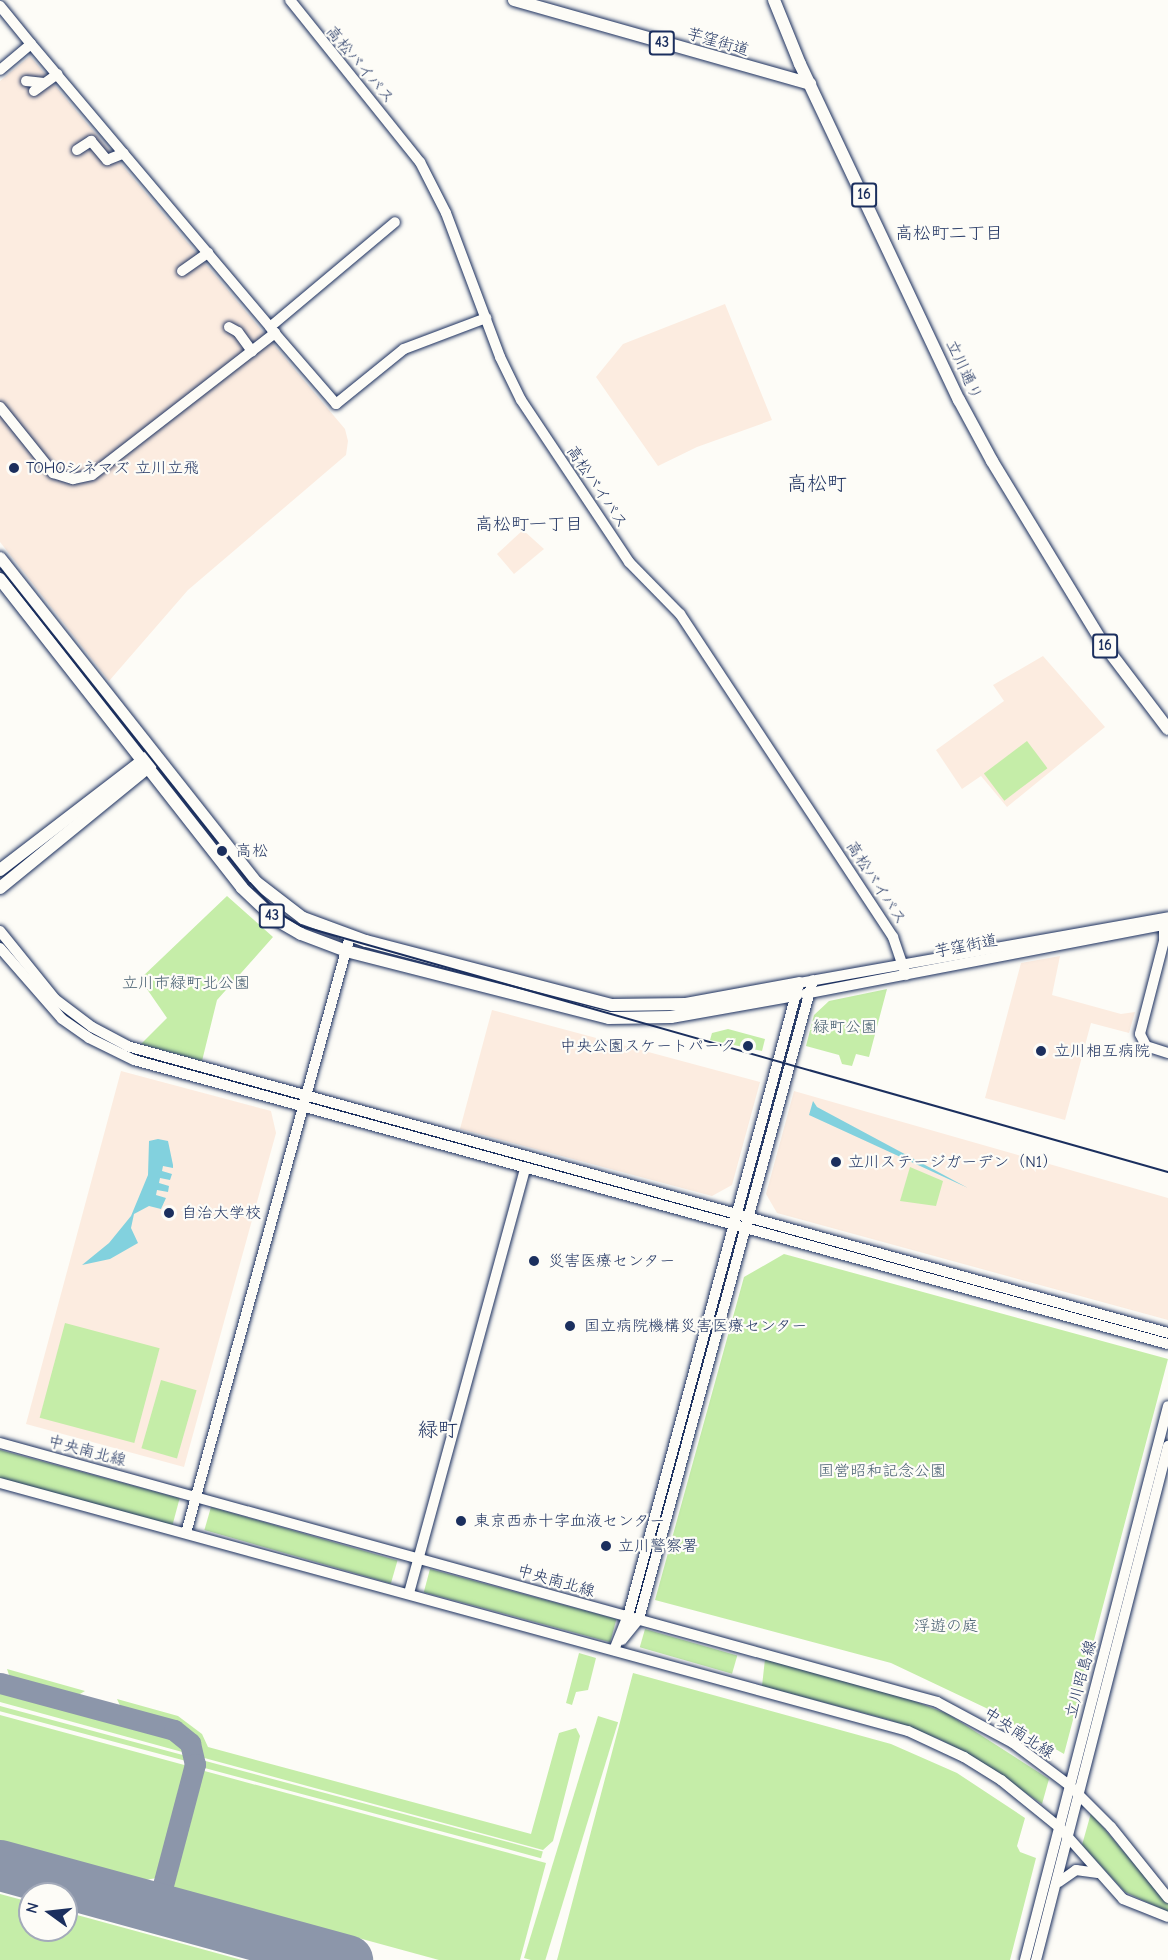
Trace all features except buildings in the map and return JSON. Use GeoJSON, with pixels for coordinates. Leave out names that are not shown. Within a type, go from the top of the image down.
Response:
{"type":"FeatureCollection","features":[{"type":"Feature","properties":{"kind":"main road","name":"芋窪街道"},"geometry":{"type":"LineString","coordinates":[[514,0],[810,84]]}},
{"type":"Feature","properties":{"kind":"main road","name":"立川通り"},"geometry":{"type":"LineString","coordinates":[[774,0],[810,84],[959,400],[1102,642],[1168,729]]}},
{"type":"Feature","properties":{"kind":"main road","name":"43"},"geometry":{"type":"LineString","coordinates":[[0,558],[261,887],[303,918],[350,936],[597,1003],[686,1009]]}},
{"type":"Feature","properties":{"kind":"main road","name":"43"},"geometry":{"type":"LineString","coordinates":[[0,579],[145,764],[262,908],[301,934],[346,951],[578,1012],[630,1020],[686,1009]]}},
{"type":"Feature","properties":{"kind":"main road"},"geometry":{"type":"LineString","coordinates":[[0,870],[156,756]]}},
{"type":"Feature","properties":{"kind":"main road"},"geometry":{"type":"LineString","coordinates":[[0,888],[145,764]]}},
{"type":"Feature","properties":{"kind":"main road"},"geometry":{"type":"LineString","coordinates":[[686,1009],[798,989]]}},
{"type":"Feature","properties":{"kind":"street","name":"高松バイパス"},"geometry":{"type":"LineString","coordinates":[[290,0],[420,162],[446,213],[486,318],[521,400],[629,562],[680,614],[893,937],[906,975]]}},
{"type":"Feature","properties":{"kind":"street"},"geometry":{"type":"LineString","coordinates":[[0,6],[336,404],[404,349],[486,318]]}},
{"type":"Feature","properties":{"kind":"street"},"geometry":{"type":"LineString","coordinates":[[0,70],[31,44]]}},
{"type":"Feature","properties":{"kind":"street"},"geometry":{"type":"LineString","coordinates":[[34,91],[57,74]]}},
{"type":"Feature","properties":{"kind":"street"},"geometry":{"type":"LineString","coordinates":[[26,81],[44,83]]}},
{"type":"Feature","properties":{"kind":"street"},"geometry":{"type":"LineString","coordinates":[[77,150],[91,141],[107,160],[124,153]]}},
{"type":"Feature","properties":{"kind":"street"},"geometry":{"type":"LineString","coordinates":[[0,407],[45,467],[64,478],[82,478],[107,465],[252,351],[272,330],[395,222]]}},
{"type":"Feature","properties":{"kind":"street"},"geometry":{"type":"LineString","coordinates":[[182,271],[208,253]]}},
{"type":"Feature","properties":{"kind":"street"},"geometry":{"type":"LineString","coordinates":[[229,327],[238,332],[252,351]]}},
{"type":"Feature","properties":{"kind":"street"},"geometry":{"type":"LineString","coordinates":[[1140,924],[1166,921],[1140,1038],[1146,1046],[1168,1053]]}},
{"type":"Feature","properties":{"kind":"street","name":"芋窪街道"},"geometry":{"type":"LineString","coordinates":[[798,989],[813,980],[1140,924]]}},
{"type":"Feature","properties":{"kind":"street","name":"芋窪街道"},"geometry":{"type":"LineString","coordinates":[[798,989],[809,993],[906,975],[1140,924]]}},
{"type":"Feature","properties":{"kind":"street"},"geometry":{"type":"LineString","coordinates":[[0,931],[56,999],[109,1038],[304,1101],[525,1168],[741,1221],[1168,1344]]}},
{"type":"Feature","properties":{"kind":"street"},"geometry":{"type":"LineString","coordinates":[[186,1533],[350,936]]}},
{"type":"Feature","properties":{"kind":"street"},"geometry":{"type":"LineString","coordinates":[[0,948],[62,1019],[111,1051],[304,1101],[741,1221],[1168,1333]]}},
{"type":"Feature","properties":{"kind":"street"},"geometry":{"type":"LineString","coordinates":[[1156,974],[1168,978]]}},
{"type":"Feature","properties":{"kind":"street"},"geometry":{"type":"LineString","coordinates":[[614,1650],[633,1618],[741,1221],[813,980]]}},
{"type":"Feature","properties":{"kind":"street"},"geometry":{"type":"LineString","coordinates":[[741,1221],[798,989]]}},
{"type":"Feature","properties":{"kind":"street"},"geometry":{"type":"LineString","coordinates":[[409,1593],[525,1168]]}},
{"type":"Feature","properties":{"kind":"street","name":"立川昭島線"},"geometry":{"type":"LineString","coordinates":[[1025,1960],[1168,1406]]}},
{"type":"Feature","properties":{"kind":"street","name":"中央南北線"},"geometry":{"type":"LineString","coordinates":[[0,1443],[937,1702],[1013,1743],[1069,1785],[1168,1898]]}},
{"type":"Feature","properties":{"kind":"street","name":"立川昭島線"},"geometry":{"type":"LineString","coordinates":[[1036,1960],[1081,1796],[1168,1446]]}},
{"type":"Feature","properties":{"kind":"street"},"geometry":{"type":"LineString","coordinates":[[0,1482],[908,1731],[974,1762],[1032,1802],[1060,1828],[1098,1874],[1123,1899],[1168,1917]]}},
{"type":"Feature","properties":{"kind":"street"},"geometry":{"type":"LineString","coordinates":[[1057,1885],[1076,1870],[1098,1874]]}},
{"type":"Feature","properties":{"kind":"shaded area"},"geometry":{"type":"Polygon","coordinates":[[[30,56],[345,429],[348,441],[346,455],[188,590],[109,681],[0,542],[0,81],[30,56]]]}},
{"type":"Feature","properties":{"kind":"shaded area"},"geometry":{"type":"Polygon","coordinates":[[[725,304],[772,420],[697,447],[658,466],[596,377],[623,344],[725,304]]]}},
{"type":"Feature","properties":{"kind":"shaded area"},"geometry":{"type":"Polygon","coordinates":[[[523,530],[544,549],[514,574],[497,554],[523,530]]]}},
{"type":"Feature","properties":{"kind":"shaded area"},"geometry":{"type":"Polygon","coordinates":[[[1043,656],[1105,727],[1007,807],[981,776],[962,789],[936,750],[1004,701],[993,685],[1043,656]]]}},
{"type":"Feature","properties":{"kind":"shaded area","name":"立川相互病院"},"geometry":{"type":"Polygon","coordinates":[[[1060,956],[1052,995],[1121,1014],[1135,1012],[1129,1033],[1091,1023],[1065,1120],[985,1098],[1021,963],[1060,956]]]}},
{"type":"Feature","properties":{"kind":"shaded area"},"geometry":{"type":"Polygon","coordinates":[[[492,1010],[760,1082],[732,1185],[712,1196],[460,1129],[492,1010]]]}},
{"type":"Feature","properties":{"kind":"shaded area","name":"自治大学校"},"geometry":{"type":"Polygon","coordinates":[[[121,1071],[271,1111],[276,1133],[184,1467],[26,1424],[121,1071]]]}},
{"type":"Feature","properties":{"kind":"shaded area"},"geometry":{"type":"Polygon","coordinates":[[[794,1091],[1168,1198],[1168,1320],[777,1213],[766,1194],[794,1091]]]}},
{"type":"Feature","properties":{"kind":"green space"},"geometry":{"type":"Polygon","coordinates":[[[1027,741],[1047,768],[1004,801],[984,773],[1027,741]]]}},
{"type":"Feature","properties":{"kind":"green space","name":"立川市緑町北公園"},"geometry":{"type":"Polygon","coordinates":[[[227,896],[273,937],[217,1000],[202,1061],[141,1044],[167,1018],[140,979],[227,896]]]}},
{"type":"Feature","properties":{"kind":"green space","name":"緑町公園"},"geometry":{"type":"Polygon","coordinates":[[[887,989],[869,1057],[856,1054],[852,1066],[842,1064],[839,1055],[806,1046],[814,1015],[829,1001],[887,989]]]}},
{"type":"Feature","properties":{"kind":"green space","name":"中央公園スケートパーク"},"geometry":{"type":"Polygon","coordinates":[[[728,1029],[765,1039],[762,1051],[710,1040],[712,1033],[728,1029]]]}},
{"type":"Feature","properties":{"kind":"green space"},"geometry":{"type":"Polygon","coordinates":[[[910,1167],[943,1181],[936,1206],[900,1201],[910,1167]]]}},
{"type":"Feature","properties":{"kind":"green space","name":"国営昭和記念公園"},"geometry":{"type":"Polygon","coordinates":[[[784,1254],[1168,1359],[1064,1754],[986,1708],[891,1663],[655,1600],[744,1277],[784,1254]]]}},
{"type":"Feature","properties":{"kind":"green space"},"geometry":{"type":"Polygon","coordinates":[[[65,1323],[160,1348],[134,1443],[40,1418],[65,1323]]]}},
{"type":"Feature","properties":{"kind":"green space"},"geometry":{"type":"Polygon","coordinates":[[[161,1380],[197,1390],[177,1458],[141,1448],[161,1380]]]}},
{"type":"Feature","properties":{"kind":"green space"},"geometry":{"type":"Polygon","coordinates":[[[0,1450],[180,1498],[172,1525],[0,1479],[0,1450]]]}},
{"type":"Feature","properties":{"kind":"green space"},"geometry":{"type":"Polygon","coordinates":[[[211,1507],[397,1560],[391,1584],[204,1530],[211,1507]]]}},
{"type":"Feature","properties":{"kind":"green space"},"geometry":{"type":"Polygon","coordinates":[[[430,1569],[616,1619],[610,1642],[424,1592],[430,1569]]]}},
{"type":"Feature","properties":{"kind":"green space"},"geometry":{"type":"Polygon","coordinates":[[[645,1629],[737,1655],[732,1674],[640,1647],[645,1629]]]}},
{"type":"Feature","properties":{"kind":"green space"},"geometry":{"type":"Polygon","coordinates":[[[579,1653],[596,1658],[588,1690],[576,1692],[572,1705],[566,1703],[579,1653]]]}},
{"type":"Feature","properties":{"kind":"green space"},"geometry":{"type":"Polygon","coordinates":[[[765,1659],[898,1695],[948,1714],[1049,1779],[1042,1804],[972,1756],[939,1739],[890,1720],[762,1686],[765,1659]]]}},
{"type":"Feature","properties":{"kind":"green space"},"geometry":{"type":"Polygon","coordinates":[[[7,1669],[85,1691],[73,1698],[11,1681],[7,1669]]]}},
{"type":"Feature","properties":{"kind":"green space"},"geometry":{"type":"Polygon","coordinates":[[[633,1673],[891,1744],[957,1773],[1025,1818],[1017,1846],[1020,1852],[1036,1858],[1010,1960],[557,1960],[633,1673]]]}},
{"type":"Feature","properties":{"kind":"green space"},"geometry":{"type":"Polygon","coordinates":[[[0,1690],[162,1734],[176,1740],[186,1753],[0,1702],[0,1690]]]}},
{"type":"Feature","properties":{"kind":"green space"},"geometry":{"type":"Polygon","coordinates":[[[117,1699],[178,1716],[202,1734],[208,1747],[531,1834],[559,1733],[576,1728],[580,1736],[553,1841],[543,1850],[197,1756],[185,1734],[170,1725],[123,1712],[117,1699]]]}},
{"type":"Feature","properties":{"kind":"green space"},"geometry":{"type":"Polygon","coordinates":[[[0,1706],[187,1756],[186,1761],[0,1711],[0,1706]]]}},
{"type":"Feature","properties":{"kind":"green space"},"geometry":{"type":"Polygon","coordinates":[[[0,1715],[188,1766],[157,1878],[145,1880],[0,1841],[0,1715]]]}},
{"type":"Feature","properties":{"kind":"green space"},"geometry":{"type":"Polygon","coordinates":[[[598,1716],[618,1722],[545,1960],[524,1958],[598,1716]]]}},
{"type":"Feature","properties":{"kind":"green space"},"geometry":{"type":"Polygon","coordinates":[[[198,1759],[543,1851],[541,1858],[196,1766],[198,1759]]]}},
{"type":"Feature","properties":{"kind":"green space"},"geometry":{"type":"Polygon","coordinates":[[[197,1769],[546,1863],[520,1960],[439,1960],[175,1888],[169,1877],[197,1769]]]}},
{"type":"Feature","properties":{"kind":"green space"},"geometry":{"type":"Polygon","coordinates":[[[1091,1813],[1168,1904],[1168,1912],[1125,1892],[1082,1845],[1091,1813]]]}},
{"type":"Feature","properties":{"kind":"green space"},"geometry":{"type":"Polygon","coordinates":[[[0,1894],[18,1899],[18,1942],[78,1942],[78,1915],[242,1960],[0,1960],[0,1894]]]}},
{"type":"Feature","properties":{"kind":"water"},"geometry":{"type":"Polygon","coordinates":[[[813,1101],[817,1107],[968,1188],[809,1115],[813,1101]]]}},
{"type":"Feature","properties":{"kind":"water"},"geometry":{"type":"Polygon","coordinates":[[[158,1139],[168,1141],[173,1165],[173,1168],[163,1166],[162,1171],[172,1174],[170,1180],[160,1178],[159,1183],[169,1186],[168,1192],[157,1190],[156,1195],[166,1198],[161,1209],[149,1206],[134,1214],[131,1228],[138,1243],[110,1259],[82,1265],[109,1243],[131,1216],[148,1175],[149,1141],[158,1139]]]}},
{"type":"Feature","properties":{"kind":"taxiway"},"geometry":{"type":"LineString","coordinates":[[0,1683],[174,1730],[190,1743],[195,1764],[157,1908]]}},
{"type":"Feature","properties":{"kind":"runway"},"geometry":{"type":"LineString","coordinates":[[0,1865],[347,1960]]}},
{"type":"Feature","properties":{"kind":"railway"},"geometry":{"type":"LineString","coordinates":[[0,568],[250,883],[276,911],[301,926],[1168,1172]]}},
{"type":"Feature","properties":{"kind":"place","name":"TOHOシネマズ 立川立飛"},"geometry":{"type":"Point","coordinates":[14,468]}},
{"type":"Feature","properties":{"kind":"place","name":"高松"},"geometry":{"type":"Point","coordinates":[222,851]}},
{"type":"Feature","properties":{"kind":"place","name":"中央公園スケートパーク"},"geometry":{"type":"Point","coordinates":[748,1046]}},
{"type":"Feature","properties":{"kind":"place","name":"立川相互病院"},"geometry":{"type":"Point","coordinates":[1041,1051]}},
{"type":"Feature","properties":{"kind":"place","name":"立川ステージガーデン（N1）"},"geometry":{"type":"Point","coordinates":[836,1162]}},
{"type":"Feature","properties":{"kind":"place","name":"自治大学校"},"geometry":{"type":"Point","coordinates":[169,1213]}},
{"type":"Feature","properties":{"kind":"place","name":"災害医療センター"},"geometry":{"type":"Point","coordinates":[534,1261]}},
{"type":"Feature","properties":{"kind":"place","name":"国立病院機構災害医療センター"},"geometry":{"type":"Point","coordinates":[570,1326]}},
{"type":"Feature","properties":{"kind":"place","name":"東京西赤十字血液センター"},"geometry":{"type":"Point","coordinates":[461,1521]}},
{"type":"Feature","properties":{"kind":"place","name":"立川警察署"},"geometry":{"type":"Point","coordinates":[606,1546]}},
{"type":"Feature","properties":{"kind":"district","name":"高松町二丁目"},"geometry":{"type":"Point","coordinates":[949,234]}},
{"type":"Feature","properties":{"kind":"district","name":"高松町"},"geometry":{"type":"Point","coordinates":[817,483]}},
{"type":"Feature","properties":{"kind":"district","name":"高松町一丁目"},"geometry":{"type":"Point","coordinates":[529,525]}},
{"type":"Feature","properties":{"kind":"district","name":"緑町"},"geometry":{"type":"Point","coordinates":[438,1429]}},
{"type":"Feature","properties":{"kind":"park label","name":"浮遊の庭"},"geometry":{"type":"Point","coordinates":[946,1626]}}]}
